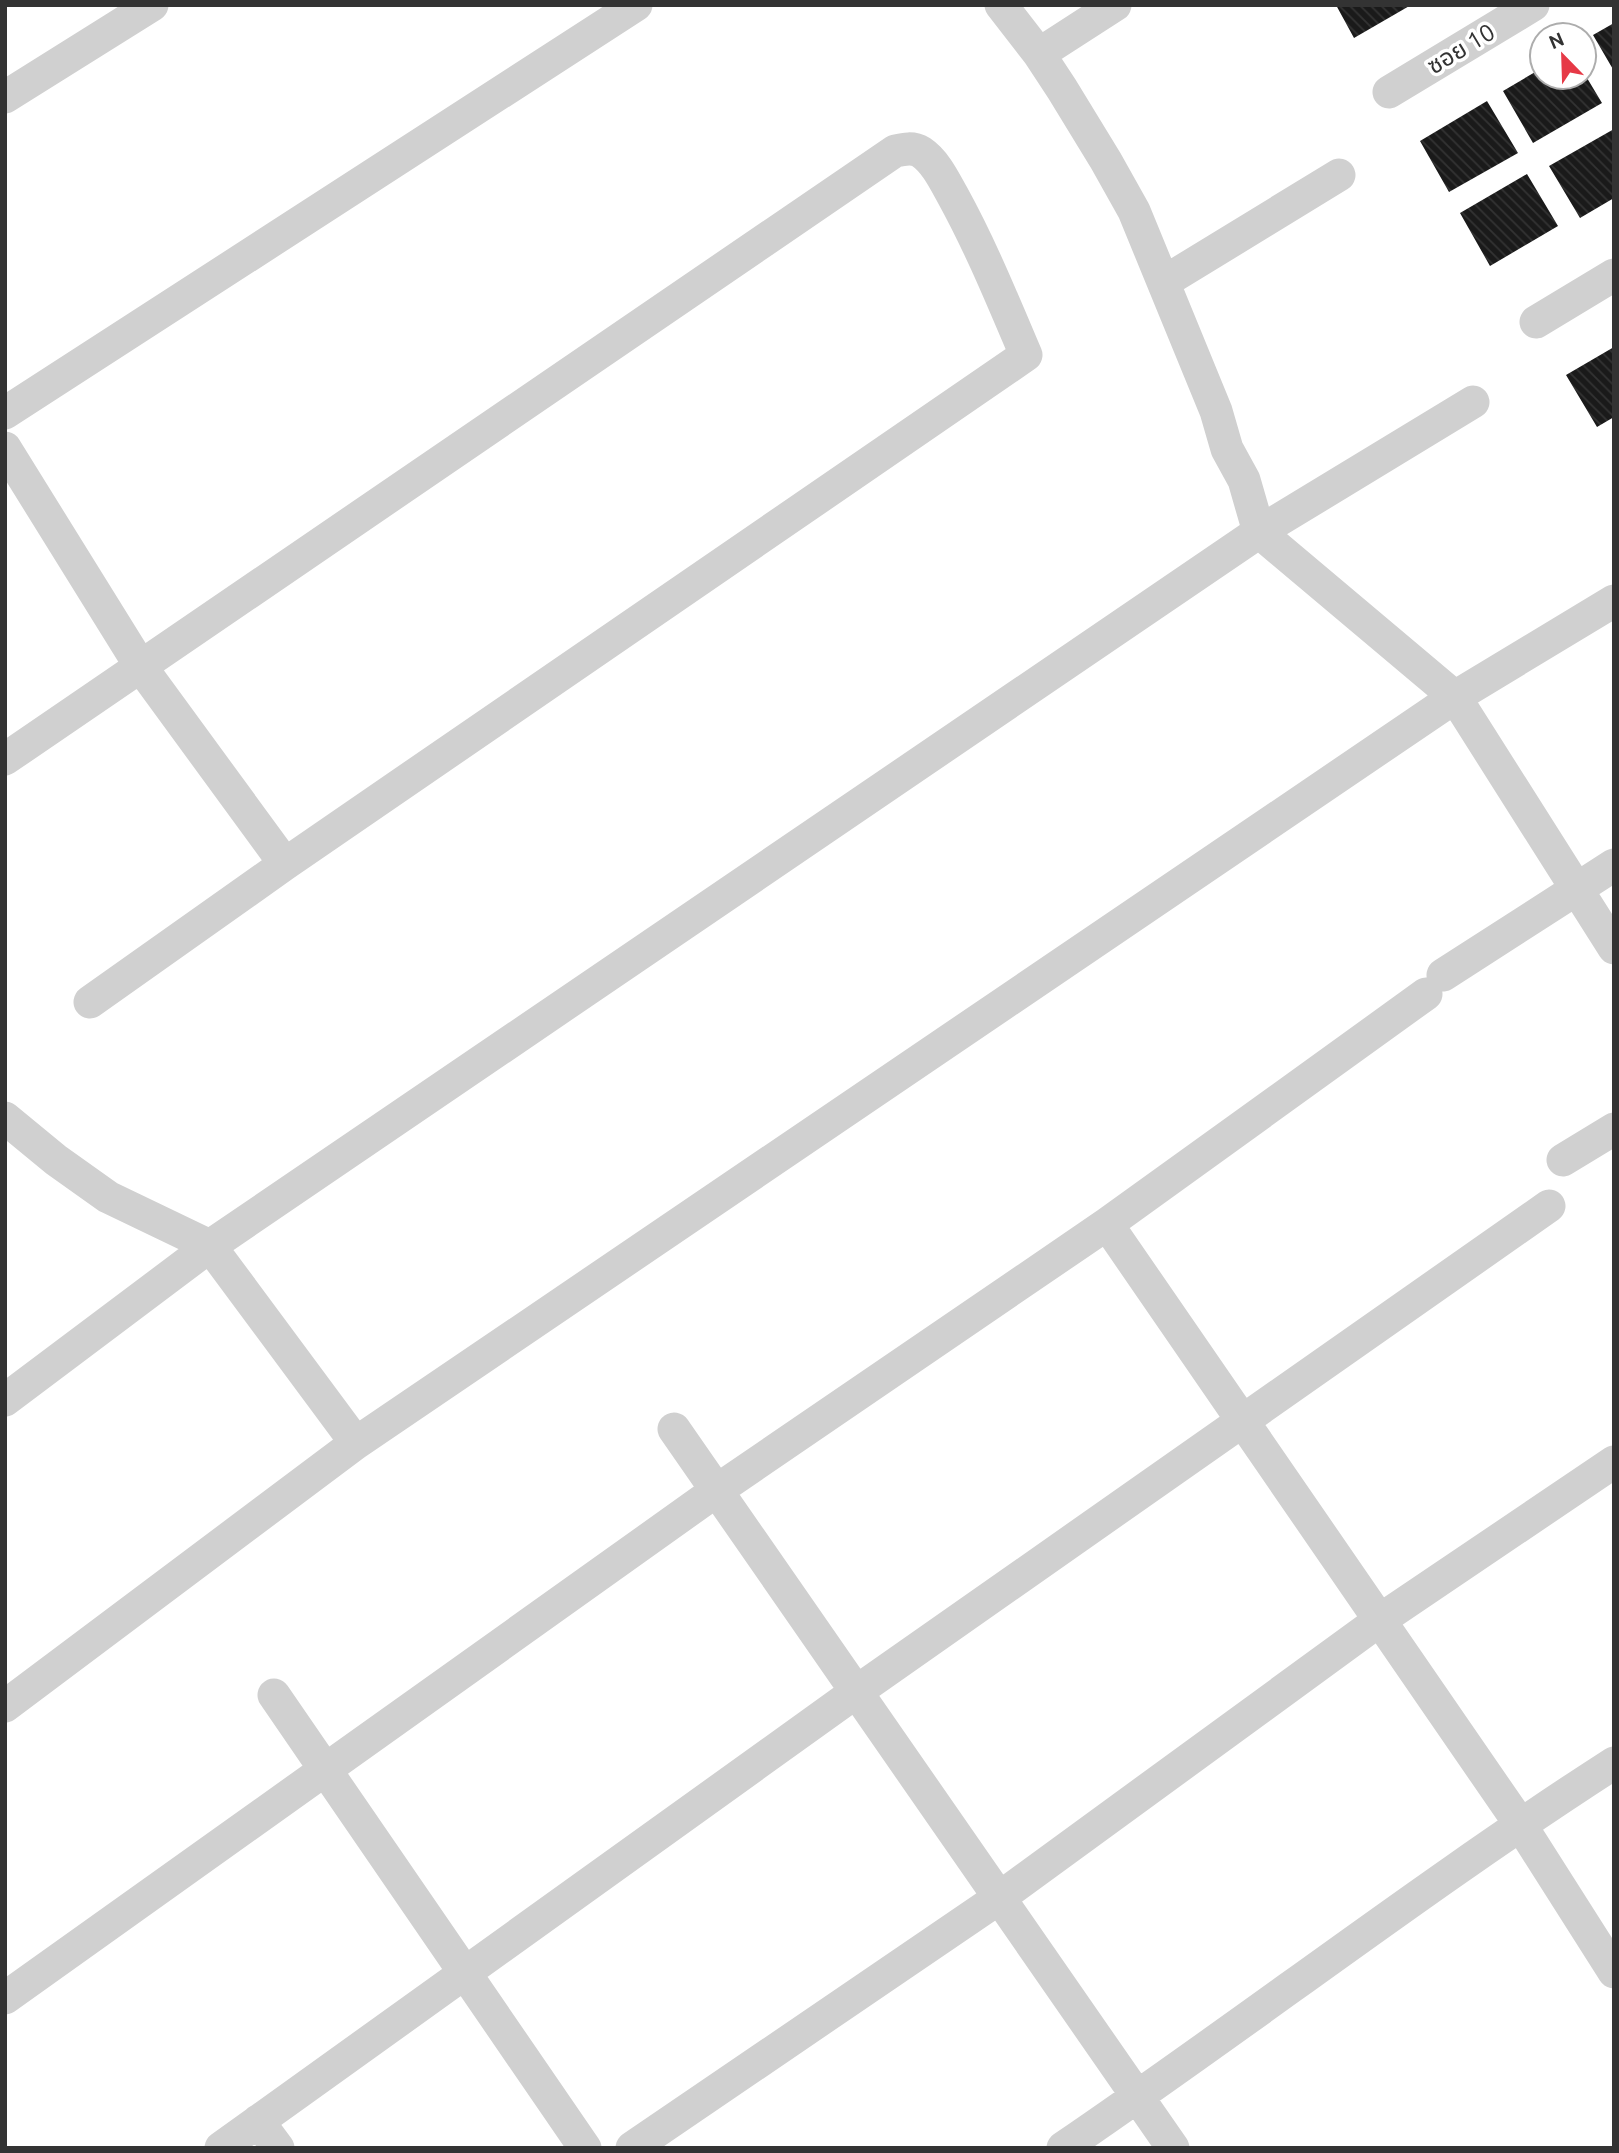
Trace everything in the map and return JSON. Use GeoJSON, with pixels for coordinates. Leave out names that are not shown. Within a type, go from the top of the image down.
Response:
{"type":"FeatureCollection","features":[{"type":"Feature","properties":{"kind":"street"},"geometry":{"type":"LineString","coordinates":[[5,97],[152,5]]}},
{"type":"Feature","properties":{"kind":"street"},"geometry":{"type":"LineString","coordinates":[[5,412],[636,5]]}},
{"type":"Feature","properties":{"kind":"street"},"geometry":{"type":"LineString","coordinates":[[1001,5],[1039,54],[1107,161],[1134,211],[1216,411],[1227,449],[1244,481],[1259,532],[1455,697],[1614,948]]}},
{"type":"Feature","properties":{"kind":"street"},"geometry":{"type":"LineString","coordinates":[[1039,54],[1115,5]]}},
{"type":"Feature","properties":{"kind":"street","name":"ซอย 10"},"geometry":{"type":"LineString","coordinates":[[1389,92],[1533,5]]}},
{"type":"Feature","properties":{"kind":"street"},"geometry":{"type":"LineString","coordinates":[[5,759],[895,151],[912,149],[921,152],[932,163],[980,248],[1026,355],[285,864],[90,1002]]}},
{"type":"Feature","properties":{"kind":"street"},"geometry":{"type":"LineString","coordinates":[[1164,282],[1339,175]]}},
{"type":"Feature","properties":{"kind":"street"},"geometry":{"type":"LineString","coordinates":[[1536,322],[1614,275]]}},
{"type":"Feature","properties":{"kind":"street"},"geometry":{"type":"LineString","coordinates":[[5,1399],[210,1247],[1259,532],[1473,402]]}},
{"type":"Feature","properties":{"kind":"street"},"geometry":{"type":"LineString","coordinates":[[5,448],[141,667],[285,864]]}},
{"type":"Feature","properties":{"kind":"street"},"geometry":{"type":"LineString","coordinates":[[5,1706],[356,1443],[1455,697],[1614,601]]}},
{"type":"Feature","properties":{"kind":"street"},"geometry":{"type":"LineString","coordinates":[[5,1998],[716,1491],[1107,1224],[1434,985],[1614,865]]}},
{"type":"Feature","properties":{"kind":"street"},"geometry":{"type":"LineString","coordinates":[[5,1118],[56,1160],[108,1197],[210,1247],[356,1443]]}},
{"type":"Feature","properties":{"kind":"street"},"geometry":{"type":"LineString","coordinates":[[1563,1160],[1614,1129]]}},
{"type":"Feature","properties":{"kind":"street"},"geometry":{"type":"LineString","coordinates":[[221,2148],[856,1692],[1549,1206]]}},
{"type":"Feature","properties":{"kind":"street"},"geometry":{"type":"LineString","coordinates":[[1107,1224],[1520,1824],[1614,1972]]}},
{"type":"Feature","properties":{"kind":"street"},"geometry":{"type":"LineString","coordinates":[[674,1429],[1173,2148]]}},
{"type":"Feature","properties":{"kind":"street"},"geometry":{"type":"LineString","coordinates":[[632,2148],[999,1898],[1380,1620],[1614,1462]]}},
{"type":"Feature","properties":{"kind":"street"},"geometry":{"type":"LineString","coordinates":[[274,1695],[585,2148]]}},
{"type":"Feature","properties":{"kind":"street"},"geometry":{"type":"LineString","coordinates":[[1063,2148],[1520,1824],[1614,1763]]}},
{"type":"Feature","properties":{"kind":"street"},"geometry":{"type":"LineString","coordinates":[[258,2121],[278,2148]]}},
{"type":"Feature","properties":{"kind":"building"},"geometry":{"type":"Polygon","coordinates":[[[1336,5],[1411,5],[1354,38],[1336,5]]]}},
{"type":"Feature","properties":{"kind":"building"},"geometry":{"type":"Polygon","coordinates":[[[1614,23],[1614,71],[1598,44],[1598,32],[1614,23]]]}},
{"type":"Feature","properties":{"kind":"building"},"geometry":{"type":"Polygon","coordinates":[[[1528,76],[1528,91],[1595,91],[1602,103],[1533,143],[1503,91],[1528,76]]]}},
{"type":"Feature","properties":{"kind":"building"},"geometry":{"type":"Polygon","coordinates":[[[1487,101],[1518,153],[1449,192],[1420,141],[1487,101]]]}},
{"type":"Feature","properties":{"kind":"building"},"geometry":{"type":"Polygon","coordinates":[[[1614,129],[1614,198],[1580,218],[1549,166],[1614,129]]]}},
{"type":"Feature","properties":{"kind":"building"},"geometry":{"type":"Polygon","coordinates":[[[1527,174],[1558,226],[1490,266],[1460,213],[1527,174]]]}},
{"type":"Feature","properties":{"kind":"building"},"geometry":{"type":"Polygon","coordinates":[[[1614,347],[1614,417],[1597,427],[1566,375],[1614,347]]]}}]}
